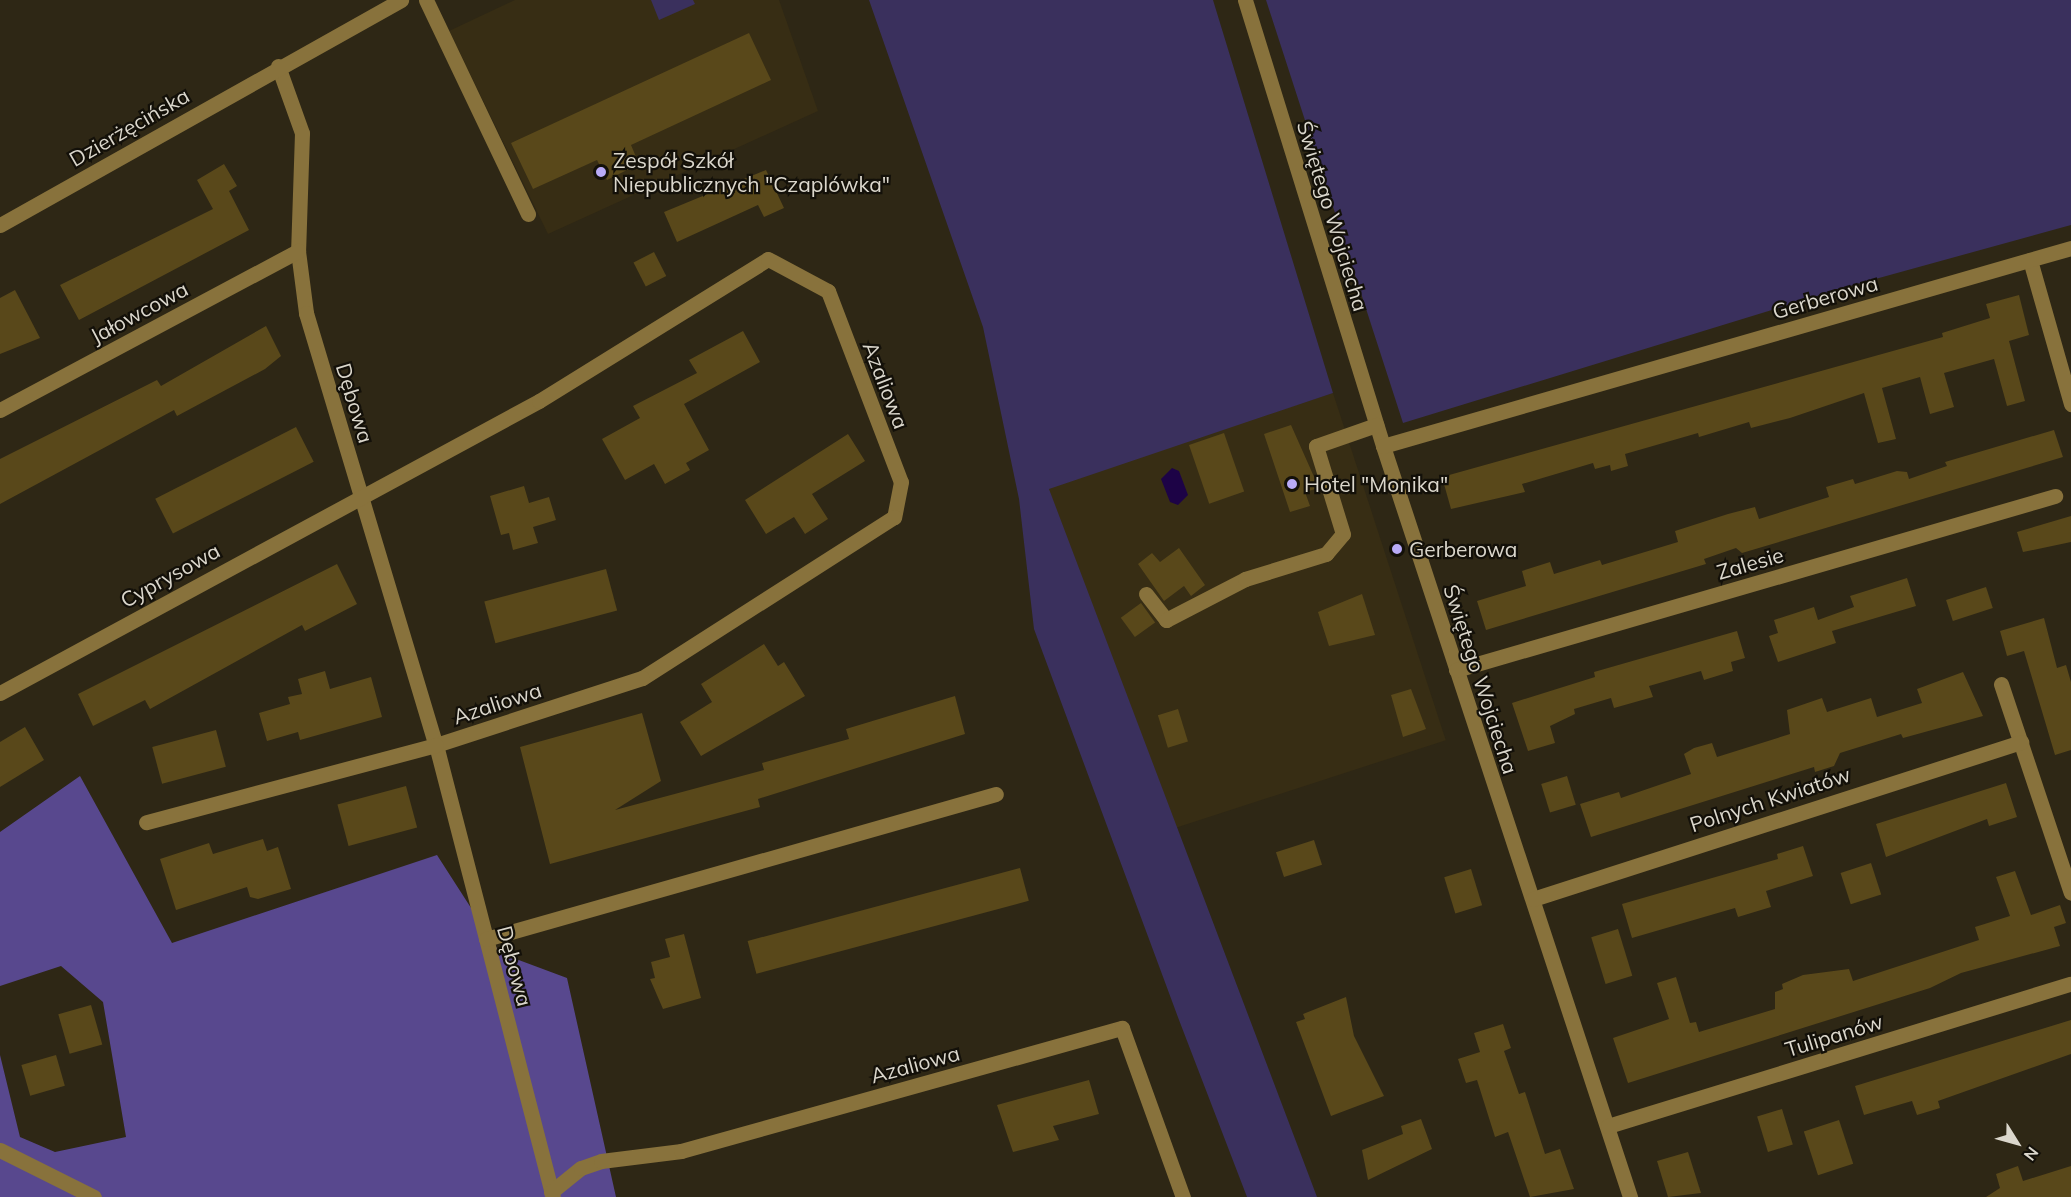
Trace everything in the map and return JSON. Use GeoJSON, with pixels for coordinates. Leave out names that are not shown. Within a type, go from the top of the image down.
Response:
{"type":"FeatureCollection","features":[{"type":"Feature","properties":{"kind":"street","name":"Dzierżęcińska"},"geometry":{"type":"LineString","coordinates":[[0,225],[278,66],[400,0]]}},
{"type":"Feature","properties":{"kind":"street"},"geometry":{"type":"LineString","coordinates":[[426,0],[528,214]]}},
{"type":"Feature","properties":{"kind":"street","name":"Świętego Wojciecha"},"geometry":{"type":"LineString","coordinates":[[1245,0],[1376,425],[1630,1197]]}},
{"type":"Feature","properties":{"kind":"street","name":"Dębowa"},"geometry":{"type":"LineString","coordinates":[[278,66],[302,133],[298,251],[306,313],[436,745],[552,1194]]}},
{"type":"Feature","properties":{"kind":"street","name":"Gerberowa"},"geometry":{"type":"LineString","coordinates":[[1383,446],[2071,248]]}},
{"type":"Feature","properties":{"kind":"street","name":"Jałowcowa"},"geometry":{"type":"LineString","coordinates":[[0,410],[298,251]]}},
{"type":"Feature","properties":{"kind":"street","name":"Azaliowa"},"geometry":{"type":"LineString","coordinates":[[360,495],[539,401],[768,259],[828,291],[900,482],[894,517],[642,678],[436,745]]}},
{"type":"Feature","properties":{"kind":"street"},"geometry":{"type":"LineString","coordinates":[[2030,260],[2071,404]]}},
{"type":"Feature","properties":{"kind":"street"},"geometry":{"type":"LineString","coordinates":[[1146,594],[1166,620],[1245,579],[1326,554],[1343,534],[1316,446],[1376,425]]}},
{"type":"Feature","properties":{"kind":"street","name":"Cyprysowa"},"geometry":{"type":"LineString","coordinates":[[0,693],[360,495]]}},
{"type":"Feature","properties":{"kind":"street","name":"Zalesie"},"geometry":{"type":"LineString","coordinates":[[1456,670],[2055,496]]}},
{"type":"Feature","properties":{"kind":"street"},"geometry":{"type":"LineString","coordinates":[[2001,684],[2071,893]]}},
{"type":"Feature","properties":{"kind":"street","name":"Polnych Kwiatów"},"geometry":{"type":"LineString","coordinates":[[1533,899],[2021,742]]}},
{"type":"Feature","properties":{"kind":"street"},"geometry":{"type":"LineString","coordinates":[[146,822],[436,745]]}},
{"type":"Feature","properties":{"kind":"street"},"geometry":{"type":"LineString","coordinates":[[486,939],[996,794]]}},
{"type":"Feature","properties":{"kind":"street","name":"Tulipanów"},"geometry":{"type":"LineString","coordinates":[[1608,1126],[2071,984]]}},
{"type":"Feature","properties":{"kind":"street","name":"Azaliowa"},"geometry":{"type":"LineString","coordinates":[[552,1194],[580,1168],[601,1161],[681,1150],[1122,1028],[1183,1197]]}},
{"type":"Feature","properties":{"kind":"street"},"geometry":{"type":"LineString","coordinates":[[0,1150],[94,1197]]}},
{"type":"Feature","properties":{"kind":"shaded area","name":"Zespół Szkół Niepublicznych \"Czaplówka\""},"geometry":{"type":"Polygon","coordinates":[[[515,0],[779,0],[818,111],[548,234],[449,31],[515,0]]]}},
{"type":"Feature","properties":{"kind":"shaded area"},"geometry":{"type":"Polygon","coordinates":[[[651,0],[693,0],[695,4],[659,20],[651,0]]]}},
{"type":"Feature","properties":{"kind":"shaded area"},"geometry":{"type":"Polygon","coordinates":[[[869,0],[1213,0],[1333,393],[1049,489],[1317,1197],[1247,1197],[1179,1020],[1034,629],[1019,499],[983,327],[869,0]]]}},
{"type":"Feature","properties":{"kind":"shaded area"},"geometry":{"type":"Polygon","coordinates":[[[1266,0],[2071,0],[2071,225],[1850,286],[1403,423],[1266,0]]]}},
{"type":"Feature","properties":{"kind":"shaded area"},"geometry":{"type":"Polygon","coordinates":[[[1333,393],[1446,740],[1160,833],[1048,486],[1333,393]]]}},
{"type":"Feature","properties":{"kind":"shaded area"},"geometry":{"type":"Polygon","coordinates":[[[1172,468],[1179,471],[1188,495],[1178,505],[1170,502],[1161,479],[1172,468]]]}},
{"type":"Feature","properties":{"kind":"shaded area"},"geometry":{"type":"Polygon","coordinates":[[[80,776],[172,943],[437,855],[500,953],[567,978],[616,1197],[0,1197],[0,1055],[20,1137],[55,1152],[126,1137],[103,1002],[61,966],[0,986],[0,832],[80,776]]]}},
{"type":"Feature","properties":{"kind":"building","name":"Zespół Szkół Niepublicznych \"Czaplówka\""},"geometry":{"type":"Polygon","coordinates":[[[749,33],[771,80],[631,145],[639,164],[607,180],[597,160],[533,189],[511,143],[749,33]]]}},
{"type":"Feature","properties":{"kind":"building"},"geometry":{"type":"Polygon","coordinates":[[[224,164],[237,186],[229,191],[249,230],[79,320],[60,285],[213,209],[197,180],[224,164]]]}},
{"type":"Feature","properties":{"kind":"building"},"geometry":{"type":"Polygon","coordinates":[[[766,170],[784,208],[764,217],[758,205],[677,242],[664,212],[766,170]]]}},
{"type":"Feature","properties":{"kind":"building"},"geometry":{"type":"Polygon","coordinates":[[[654,252],[666,276],[646,286],[634,262],[654,252]]]}},
{"type":"Feature","properties":{"kind":"building"},"geometry":{"type":"Polygon","coordinates":[[[15,290],[40,338],[0,354],[0,298],[15,290]]]}},
{"type":"Feature","properties":{"kind":"building"},"geometry":{"type":"Polygon","coordinates":[[[2019,295],[2029,335],[2009,341],[2025,401],[2007,406],[1994,359],[1944,373],[1954,407],[1930,414],[1920,377],[1882,388],[1896,439],[1878,443],[1864,393],[1790,418],[1751,428],[1749,422],[1699,437],[1698,433],[1625,454],[1628,466],[1611,471],[1610,465],[1595,469],[1593,463],[1522,484],[1525,492],[1451,509],[1442,477],[1943,337],[1942,333],[1990,318],[1986,304],[2019,295]]]}},
{"type":"Feature","properties":{"kind":"building"},"geometry":{"type":"Polygon","coordinates":[[[266,326],[281,356],[265,369],[177,416],[174,410],[0,504],[0,459],[157,380],[161,386],[266,326]]]}},
{"type":"Feature","properties":{"kind":"building"},"geometry":{"type":"Polygon","coordinates":[[[743,331],[760,362],[684,404],[709,450],[686,463],[690,470],[665,484],[654,464],[625,480],[602,439],[640,418],[633,406],[697,373],[689,360],[743,331]]]}},
{"type":"Feature","properties":{"kind":"building"},"geometry":{"type":"Polygon","coordinates":[[[1291,425],[1319,488],[1305,492],[1310,506],[1290,512],[1264,434],[1291,425]]]}},
{"type":"Feature","properties":{"kind":"building"},"geometry":{"type":"Polygon","coordinates":[[[296,427],[314,462],[173,533],[155,499],[296,427]]]}},
{"type":"Feature","properties":{"kind":"building"},"geometry":{"type":"Polygon","coordinates":[[[2054,430],[2063,457],[1742,553],[1736,548],[1704,559],[1706,564],[1486,630],[1477,601],[1526,586],[1522,571],[1550,562],[1554,574],[1600,560],[1602,565],[1678,542],[1675,531],[1728,514],[1755,507],[1759,519],[1829,497],[1826,487],[1853,479],[1855,484],[1897,471],[1907,472],[1909,479],[1947,466],[1945,462],[2054,430]]]}},
{"type":"Feature","properties":{"kind":"building"},"geometry":{"type":"Polygon","coordinates":[[[1224,433],[1244,492],[1209,504],[1189,445],[1224,433]]]}},
{"type":"Feature","properties":{"kind":"building"},"geometry":{"type":"Polygon","coordinates":[[[848,434],[865,461],[812,494],[828,519],[805,534],[794,517],[766,534],[745,500],[848,434]]]}},
{"type":"Feature","properties":{"kind":"building"},"geometry":{"type":"Polygon","coordinates":[[[524,486],[529,503],[549,497],[556,520],[533,527],[538,543],[513,550],[509,533],[501,535],[490,496],[524,486]]]}},
{"type":"Feature","properties":{"kind":"building"},"geometry":{"type":"Polygon","coordinates":[[[2071,516],[2071,542],[2023,552],[2017,532],[2071,516]]]}},
{"type":"Feature","properties":{"kind":"building"},"geometry":{"type":"Polygon","coordinates":[[[1179,548],[1205,585],[1191,596],[1184,586],[1164,601],[1138,564],[1152,553],[1160,562],[1179,548]]]}},
{"type":"Feature","properties":{"kind":"building"},"geometry":{"type":"Polygon","coordinates":[[[337,564],[357,604],[305,631],[302,625],[150,709],[145,700],[93,726],[78,694],[337,564]]]}},
{"type":"Feature","properties":{"kind":"building"},"geometry":{"type":"Polygon","coordinates":[[[606,569],[617,611],[495,643],[484,602],[606,569]]]}},
{"type":"Feature","properties":{"kind":"building"},"geometry":{"type":"Polygon","coordinates":[[[1907,578],[1916,606],[1832,631],[1836,643],[1778,662],[1769,636],[1778,633],[1774,620],[1814,607],[1818,620],[1854,607],[1850,596],[1907,578]]]}},
{"type":"Feature","properties":{"kind":"building"},"geometry":{"type":"Polygon","coordinates":[[[1986,587],[1993,608],[1953,621],[1946,600],[1986,587]]]}},
{"type":"Feature","properties":{"kind":"building"},"geometry":{"type":"Polygon","coordinates":[[[1362,594],[1375,635],[1329,646],[1318,612],[1362,594]]]}},
{"type":"Feature","properties":{"kind":"building"},"geometry":{"type":"Polygon","coordinates":[[[1141,603],[1155,622],[1135,637],[1121,618],[1141,603]]]}},
{"type":"Feature","properties":{"kind":"building"},"geometry":{"type":"Polygon","coordinates":[[[2044,618],[2057,668],[2066,665],[2071,682],[2071,750],[2055,755],[2024,651],[2007,656],[2000,631],[2044,618]]]}},
{"type":"Feature","properties":{"kind":"building"},"geometry":{"type":"Polygon","coordinates":[[[1737,631],[1745,658],[1731,662],[1733,671],[1704,680],[1701,671],[1649,686],[1653,697],[1614,708],[1611,698],[1574,709],[1575,714],[1550,726],[1555,743],[1528,751],[1512,703],[1595,677],[1594,672],[1737,631]]]}},
{"type":"Feature","properties":{"kind":"building"},"geometry":{"type":"Polygon","coordinates":[[[764,644],[778,666],[784,662],[805,696],[701,756],[680,722],[712,702],[701,684],[764,644]]]}},
{"type":"Feature","properties":{"kind":"building"},"geometry":{"type":"Polygon","coordinates":[[[325,671],[330,689],[371,677],[382,717],[300,740],[298,732],[267,741],[259,713],[290,704],[288,697],[302,694],[298,679],[325,671]]]}},
{"type":"Feature","properties":{"kind":"building"},"geometry":{"type":"Polygon","coordinates":[[[1963,672],[1983,716],[1903,738],[1901,734],[1840,753],[1834,766],[1815,772],[1814,767],[1591,837],[1580,804],[1619,792],[1621,798],[1691,774],[1684,754],[1694,748],[1712,743],[1717,757],[1790,734],[1787,710],[1822,698],[1827,712],[1871,698],[1877,717],[1922,703],[1917,689],[1963,672]]]}},
{"type":"Feature","properties":{"kind":"building"},"geometry":{"type":"Polygon","coordinates":[[[1411,689],[1426,729],[1403,737],[1391,695],[1411,689]]]}},
{"type":"Feature","properties":{"kind":"building"},"geometry":{"type":"Polygon","coordinates":[[[955,696],[965,734],[758,799],[760,807],[550,864],[520,747],[642,713],[661,781],[615,810],[764,770],[762,763],[849,739],[846,729],[955,696]]]}},
{"type":"Feature","properties":{"kind":"building"},"geometry":{"type":"Polygon","coordinates":[[[1178,709],[1188,742],[1168,748],[1158,715],[1178,709]]]}},
{"type":"Feature","properties":{"kind":"building"},"geometry":{"type":"Polygon","coordinates":[[[25,727],[44,760],[0,787],[0,742],[25,727]]]}},
{"type":"Feature","properties":{"kind":"building"},"geometry":{"type":"Polygon","coordinates":[[[216,730],[226,767],[162,784],[152,747],[216,730]]]}},
{"type":"Feature","properties":{"kind":"building"},"geometry":{"type":"Polygon","coordinates":[[[1567,776],[1576,805],[1550,813],[1541,784],[1567,776]]]}},
{"type":"Feature","properties":{"kind":"building"},"geometry":{"type":"Polygon","coordinates":[[[2006,783],[2017,817],[1989,826],[1987,819],[1886,857],[1876,824],[2006,783]]]}},
{"type":"Feature","properties":{"kind":"building"},"geometry":{"type":"Polygon","coordinates":[[[406,786],[417,828],[349,846],[337,804],[406,786]]]}},
{"type":"Feature","properties":{"kind":"building"},"geometry":{"type":"Polygon","coordinates":[[[263,839],[267,851],[278,847],[291,889],[258,899],[250,897],[247,887],[176,910],[160,859],[209,843],[213,854],[263,839]]]}},
{"type":"Feature","properties":{"kind":"building"},"geometry":{"type":"Polygon","coordinates":[[[1314,840],[1322,865],[1284,877],[1276,852],[1314,840]]]}},
{"type":"Feature","properties":{"kind":"building"},"geometry":{"type":"Polygon","coordinates":[[[1803,846],[1813,876],[1766,891],[1771,907],[1738,917],[1735,908],[1632,938],[1622,904],[1778,859],[1777,854],[1803,846]]]}},
{"type":"Feature","properties":{"kind":"building"},"geometry":{"type":"Polygon","coordinates":[[[1871,863],[1881,894],[1851,904],[1841,873],[1871,863]]]}},
{"type":"Feature","properties":{"kind":"building"},"geometry":{"type":"Polygon","coordinates":[[[1020,868],[1029,901],[756,974],[748,941],[1020,868]]]}},
{"type":"Feature","properties":{"kind":"building"},"geometry":{"type":"Polygon","coordinates":[[[1471,869],[1482,905],[1455,914],[1444,877],[1471,869]]]}},
{"type":"Feature","properties":{"kind":"building"},"geometry":{"type":"Polygon","coordinates":[[[2015,871],[2031,915],[2060,905],[2066,923],[2054,927],[2060,946],[1961,973],[1930,988],[1628,1083],[1613,1038],[1669,1019],[1657,983],[1676,977],[1690,1023],[1696,1022],[1699,1032],[1775,1009],[1775,992],[1783,989],[1782,984],[1803,975],[1849,969],[1853,981],[1979,940],[1975,927],[2010,916],[1996,877],[2015,871]]]}},
{"type":"Feature","properties":{"kind":"building"},"geometry":{"type":"Polygon","coordinates":[[[1618,929],[1632,976],[1606,984],[1591,937],[1618,929]]]}},
{"type":"Feature","properties":{"kind":"building"},"geometry":{"type":"Polygon","coordinates":[[[684,934],[701,998],[663,1009],[650,979],[655,978],[651,962],[670,957],[665,939],[684,934]]]}},
{"type":"Feature","properties":{"kind":"building"},"geometry":{"type":"Polygon","coordinates":[[[1346,997],[1354,1036],[1384,1096],[1331,1116],[1296,1022],[1305,1019],[1303,1014],[1346,997]]]}},
{"type":"Feature","properties":{"kind":"building"},"geometry":{"type":"Polygon","coordinates":[[[91,1005],[102,1044],[70,1054],[58,1014],[91,1005]]]}},
{"type":"Feature","properties":{"kind":"building"},"geometry":{"type":"Polygon","coordinates":[[[2071,1020],[2071,1054],[1938,1101],[1940,1108],[1917,1115],[1912,1101],[1864,1115],[1855,1086],[2071,1020]]]}},
{"type":"Feature","properties":{"kind":"building"},"geometry":{"type":"Polygon","coordinates":[[[1503,1024],[1511,1048],[1504,1051],[1519,1094],[1525,1092],[1545,1154],[1560,1149],[1574,1189],[1530,1197],[1508,1132],[1495,1137],[1477,1080],[1466,1083],[1458,1059],[1480,1052],[1474,1033],[1503,1024]]]}},
{"type":"Feature","properties":{"kind":"building"},"geometry":{"type":"Polygon","coordinates":[[[56,1055],[65,1086],[30,1096],[21,1065],[56,1055]]]}},
{"type":"Feature","properties":{"kind":"building"},"geometry":{"type":"Polygon","coordinates":[[[1089,1080],[1099,1114],[1053,1126],[1059,1140],[1013,1152],[997,1105],[1089,1080]]]}},
{"type":"Feature","properties":{"kind":"building"},"geometry":{"type":"Polygon","coordinates":[[[1782,1109],[1793,1144],[1768,1152],[1757,1117],[1782,1109]]]}},
{"type":"Feature","properties":{"kind":"building"},"geometry":{"type":"Polygon","coordinates":[[[1421,1119],[1432,1149],[1368,1180],[1362,1150],[1403,1134],[1401,1126],[1421,1119]]]}},
{"type":"Feature","properties":{"kind":"building"},"geometry":{"type":"Polygon","coordinates":[[[1839,1120],[1853,1164],[1818,1175],[1804,1131],[1839,1120]]]}},
{"type":"Feature","properties":{"kind":"building"},"geometry":{"type":"Polygon","coordinates":[[[1688,1152],[1701,1193],[1668,1197],[1657,1161],[1688,1152]]]}},
{"type":"Feature","properties":{"kind":"building"},"geometry":{"type":"Polygon","coordinates":[[[2018,1166],[2023,1181],[2071,1166],[2071,1197],[1986,1197],[2000,1188],[1996,1174],[2018,1166]]]}},
{"type":"Feature","properties":{"kind":"place","name":"Zespół Szkół Niepublicznych \"Czaplówka\""},"geometry":{"type":"Point","coordinates":[601,172]}},
{"type":"Feature","properties":{"kind":"place","name":"Hotel \"Monika\""},"geometry":{"type":"Point","coordinates":[1292,484]}},
{"type":"Feature","properties":{"kind":"place","name":"Gerberowa"},"geometry":{"type":"Point","coordinates":[1397,549]}}]}
